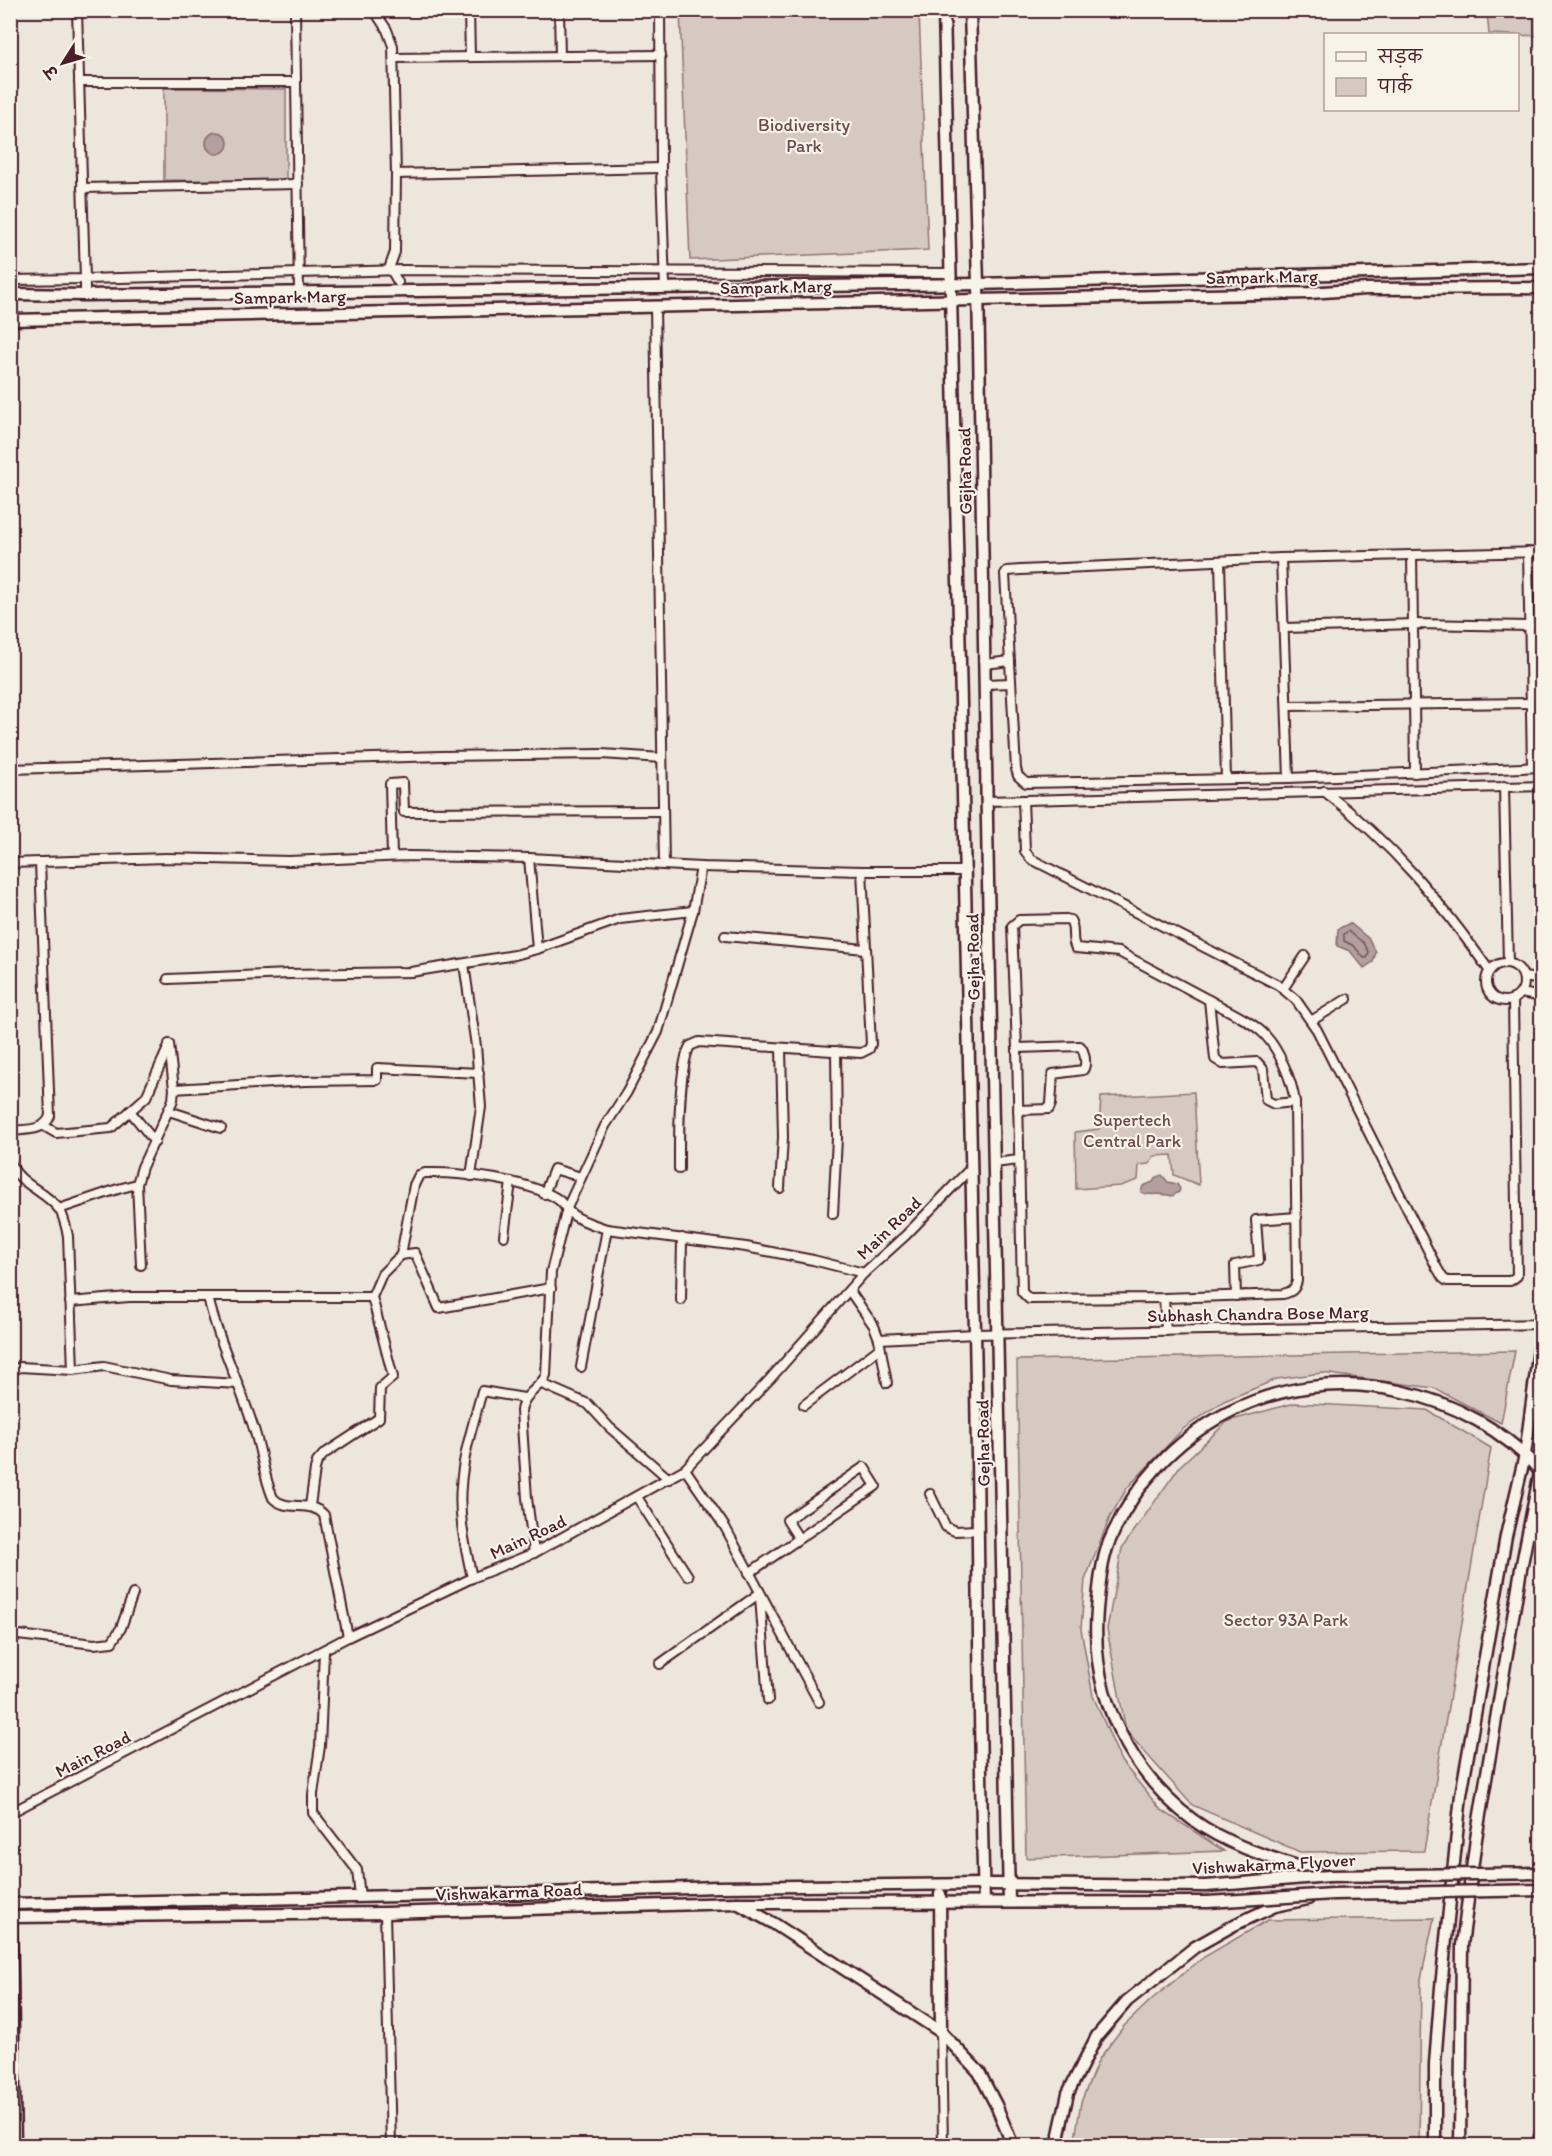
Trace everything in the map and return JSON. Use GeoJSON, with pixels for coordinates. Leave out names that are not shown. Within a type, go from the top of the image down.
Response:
{"type":"FeatureCollection","features":[{"type":"Feature","properties":{"kind":"street"},"geometry":{"type":"LineString","coordinates":[[77,10],[85,295]]}},
{"type":"Feature","properties":{"kind":"street"},"geometry":{"type":"LineString","coordinates":[[295,10],[299,292]]}},
{"type":"Feature","properties":{"kind":"street"},"geometry":{"type":"LineString","coordinates":[[375,10],[390,36],[394,58],[395,252],[391,270],[398,286]]}},
{"type":"Feature","properties":{"kind":"street"},"geometry":{"type":"LineString","coordinates":[[469,10],[470,57]]}},
{"type":"Feature","properties":{"kind":"street"},"geometry":{"type":"LineString","coordinates":[[559,10],[560,56]]}},
{"type":"Feature","properties":{"kind":"street"},"geometry":{"type":"LineString","coordinates":[[660,10],[661,168],[665,287]]}},
{"type":"Feature","properties":{"kind":"street","name":"Gejha Road"},"geometry":{"type":"LineString","coordinates":[[944,10],[966,871],[975,1334],[978,1700],[984,1902]]}},
{"type":"Feature","properties":{"kind":"street","name":"Gejha Road"},"geometry":{"type":"LineString","coordinates":[[970,10],[978,284],[1009,1902]]}},
{"type":"Feature","properties":{"kind":"street"},"geometry":{"type":"LineString","coordinates":[[394,58],[661,55]]}},
{"type":"Feature","properties":{"kind":"street"},"geometry":{"type":"LineString","coordinates":[[79,82],[296,82]]}},
{"type":"Feature","properties":{"kind":"street"},"geometry":{"type":"LineString","coordinates":[[396,174],[661,168]]}},
{"type":"Feature","properties":{"kind":"street"},"geometry":{"type":"LineString","coordinates":[[82,188],[298,184]]}},
{"type":"Feature","properties":{"kind":"street"},"geometry":{"type":"LineString","coordinates":[[395,252],[402,264],[398,286]]}},
{"type":"Feature","properties":{"kind":"street","name":"Sampark Marg"},"geometry":{"type":"LineString","coordinates":[[10,294],[299,292],[398,286],[665,287],[951,279],[978,284],[1542,268]]}},
{"type":"Feature","properties":{"kind":"street"},"geometry":{"type":"LineString","coordinates":[[10,280],[391,270],[951,279]]}},
{"type":"Feature","properties":{"kind":"street","name":"Sampark Marg"},"geometry":{"type":"LineString","coordinates":[[10,320],[1309,293],[1366,289],[1542,288]]}},
{"type":"Feature","properties":{"kind":"street"},"geometry":{"type":"LineString","coordinates":[[655,306],[664,865]]}},
{"type":"Feature","properties":{"kind":"street"},"geometry":{"type":"LineString","coordinates":[[10,326],[23,319]]}},
{"type":"Feature","properties":{"kind":"street"},"geometry":{"type":"LineString","coordinates":[[1528,552],[1532,767]]}},
{"type":"Feature","properties":{"kind":"street"},"geometry":{"type":"LineString","coordinates":[[1542,552],[1281,558],[1007,571],[1005,574],[1016,769],[1018,776],[1026,783],[1289,778],[1542,767]]}},
{"type":"Feature","properties":{"kind":"street"},"geometry":{"type":"LineString","coordinates":[[1412,555],[1415,773]]}},
{"type":"Feature","properties":{"kind":"street"},"geometry":{"type":"LineString","coordinates":[[1281,558],[1289,778]]}},
{"type":"Feature","properties":{"kind":"street"},"geometry":{"type":"LineString","coordinates":[[1220,562],[1226,779]]}},
{"type":"Feature","properties":{"kind":"street"},"geometry":{"type":"LineString","coordinates":[[1285,628],[1414,624],[1530,626]]}},
{"type":"Feature","properties":{"kind":"street"},"geometry":{"type":"LineString","coordinates":[[985,664],[1010,661]]}},
{"type":"Feature","properties":{"kind":"street"},"geometry":{"type":"LineString","coordinates":[[985,684],[1011,683]]}},
{"type":"Feature","properties":{"kind":"street"},"geometry":{"type":"LineString","coordinates":[[1287,706],[1532,703]]}},
{"type":"Feature","properties":{"kind":"street"},"geometry":{"type":"LineString","coordinates":[[10,769],[442,756],[602,754],[662,758]]}},
{"type":"Feature","properties":{"kind":"street"},"geometry":{"type":"LineString","coordinates":[[392,856],[390,784],[403,783],[404,812],[663,811]]}},
{"type":"Feature","properties":{"kind":"street"},"geometry":{"type":"LineString","coordinates":[[1504,786],[1508,963]]}},
{"type":"Feature","properties":{"kind":"street"},"geometry":{"type":"LineString","coordinates":[[987,801],[1542,786]]}},
{"type":"Feature","properties":{"kind":"street"},"geometry":{"type":"LineString","coordinates":[[1324,791],[1352,812],[1398,855],[1436,899],[1489,970]]}},
{"type":"Feature","properties":{"kind":"street"},"geometry":{"type":"LineString","coordinates":[[1023,800],[1025,851],[1031,859],[1283,989],[1296,1000],[1311,1021],[1443,1278],[1453,1282],[1510,1281],[1517,1276],[1512,999]]}},
{"type":"Feature","properties":{"kind":"street"},"geometry":{"type":"LineString","coordinates":[[10,863],[166,858],[289,861],[392,856],[529,858],[701,867],[966,871]]}},
{"type":"Feature","properties":{"kind":"street"},"geometry":{"type":"LineString","coordinates":[[529,858],[537,950]]}},
{"type":"Feature","properties":{"kind":"street"},"geometry":{"type":"LineString","coordinates":[[40,862],[50,1116],[44,1126]]}},
{"type":"Feature","properties":{"kind":"street"},"geometry":{"type":"LineString","coordinates":[[534,1553],[527,1498],[521,1411],[524,1398],[542,1384],[546,1375],[551,1272],[567,1208],[605,1125],[627,1092],[658,1032],[693,911],[701,867]]}},
{"type":"Feature","properties":{"kind":"street"},"geometry":{"type":"LineString","coordinates":[[679,1169],[684,1063],[690,1046],[699,1042],[866,1052],[871,1044],[862,871]]}},
{"type":"Feature","properties":{"kind":"street"},"geometry":{"type":"LineString","coordinates":[[168,979],[411,972],[537,950],[620,919],[693,911]]}},
{"type":"Feature","properties":{"kind":"street"},"geometry":{"type":"LineString","coordinates":[[1070,920],[1073,924],[1073,944],[1076,948],[1119,952],[1209,1000],[1265,1035],[1288,1077],[1295,1102],[1296,1288],[1283,1294],[1236,1296],[1029,1299],[1025,1297],[1021,1287],[1017,1048],[1012,926],[1019,921],[1070,920]]}},
{"type":"Feature","properties":{"kind":"street"},"geometry":{"type":"LineString","coordinates":[[725,936],[865,950]]}},
{"type":"Feature","properties":{"kind":"street"},"geometry":{"type":"LineString","coordinates":[[1283,989],[1305,956]]}},
{"type":"Feature","properties":{"kind":"street"},"geometry":{"type":"LineString","coordinates":[[1508,963],[1518,968],[1524,977],[1521,993],[1512,999],[1502,1000],[1492,996],[1486,986],[1489,970],[1498,964],[1508,963]]}},
{"type":"Feature","properties":{"kind":"street"},"geometry":{"type":"LineString","coordinates":[[464,964],[482,1107],[471,1176]]}},
{"type":"Feature","properties":{"kind":"street"},"geometry":{"type":"LineString","coordinates":[[1524,977],[1542,980]]}},
{"type":"Feature","properties":{"kind":"street"},"geometry":{"type":"LineString","coordinates":[[1521,993],[1542,997]]}},
{"type":"Feature","properties":{"kind":"street"},"geometry":{"type":"LineString","coordinates":[[1311,1021],[1347,999]]}},
{"type":"Feature","properties":{"kind":"street"},"geometry":{"type":"LineString","coordinates":[[1209,1000],[1215,1059],[1223,1064],[1257,1062],[1263,1069],[1266,1100],[1274,1104],[1295,1102]]}},
{"type":"Feature","properties":{"kind":"street"},"geometry":{"type":"LineString","coordinates":[[10,1131],[44,1126],[56,1133],[111,1128],[146,1097],[170,1044],[174,1089],[169,1111],[142,1167],[137,1184],[141,1265]]}},
{"type":"Feature","properties":{"kind":"street"},"geometry":{"type":"LineString","coordinates":[[1017,1048],[1080,1046],[1083,1050],[1085,1066],[1083,1070],[1053,1074],[1049,1109],[1018,1110]]}},
{"type":"Feature","properties":{"kind":"street"},"geometry":{"type":"LineString","coordinates":[[780,1188],[783,1137],[782,1048]]}},
{"type":"Feature","properties":{"kind":"street"},"geometry":{"type":"LineString","coordinates":[[833,1214],[837,1138],[836,1051]]}},
{"type":"Feature","properties":{"kind":"street"},"geometry":{"type":"LineString","coordinates":[[174,1089],[377,1080],[377,1068],[479,1073]]}},
{"type":"Feature","properties":{"kind":"street"},"geometry":{"type":"LineString","coordinates":[[129,1111],[155,1142]]}},
{"type":"Feature","properties":{"kind":"street"},"geometry":{"type":"LineString","coordinates":[[169,1111],[221,1128]]}},
{"type":"Feature","properties":{"kind":"street"},"geometry":{"type":"LineString","coordinates":[[994,1163],[1019,1160]]}},
{"type":"Feature","properties":{"kind":"street"},"geometry":{"type":"LineString","coordinates":[[10,1162],[14,1172],[20,1178],[60,1209],[68,1236],[73,1370]]}},
{"type":"Feature","properties":{"kind":"street","name":"Main Road"},"geometry":{"type":"LineString","coordinates":[[10,1813],[348,1637],[472,1578],[534,1553],[685,1469],[770,1380],[864,1273],[906,1235],[970,1168]]}},
{"type":"Feature","properties":{"kind":"street"},"geometry":{"type":"LineString","coordinates":[[544,1194],[554,1169],[581,1177]]}},
{"type":"Feature","properties":{"kind":"street"},"geometry":{"type":"LineString","coordinates":[[310,1506],[317,1462],[324,1454],[380,1418],[380,1388],[393,1377],[372,1297],[382,1275],[401,1255],[414,1185],[419,1175],[434,1172],[511,1182],[559,1200],[574,1216],[607,1229],[764,1251],[864,1273]]}},
{"type":"Feature","properties":{"kind":"street"},"geometry":{"type":"LineString","coordinates":[[504,1236],[511,1182]]}},
{"type":"Feature","properties":{"kind":"street"},"geometry":{"type":"LineString","coordinates":[[60,1209],[137,1184]]}},
{"type":"Feature","properties":{"kind":"street"},"geometry":{"type":"LineString","coordinates":[[1236,1296],[1235,1265],[1259,1260],[1256,1220],[1297,1217]]}},
{"type":"Feature","properties":{"kind":"street"},"geometry":{"type":"LineString","coordinates":[[581,1367],[607,1229]]}},
{"type":"Feature","properties":{"kind":"street"},"geometry":{"type":"LineString","coordinates":[[681,1300],[682,1238]]}},
{"type":"Feature","properties":{"kind":"street"},"geometry":{"type":"LineString","coordinates":[[401,1255],[415,1253],[439,1308],[551,1287]]}},
{"type":"Feature","properties":{"kind":"street"},"geometry":{"type":"LineString","coordinates":[[849,1290],[869,1317],[879,1344],[887,1383]]}},
{"type":"Feature","properties":{"kind":"street"},"geometry":{"type":"LineString","coordinates":[[70,1302],[129,1297],[372,1297]]}},
{"type":"Feature","properties":{"kind":"street"},"geometry":{"type":"LineString","coordinates":[[208,1297],[215,1327],[260,1445],[273,1498],[282,1505],[310,1506],[319,1510],[326,1522],[348,1637]]}},
{"type":"Feature","properties":{"kind":"street"},"geometry":{"type":"LineString","coordinates":[[1164,1298],[1166,1331]]}},
{"type":"Feature","properties":{"kind":"street"},"geometry":{"type":"LineString","coordinates":[[1435,2145],[1435,2064],[1461,1795],[1506,1536],[1525,1455],[1542,1325]]}},
{"type":"Feature","properties":{"kind":"street","name":"Subhash Chandra Bose Marg"},"geometry":{"type":"LineString","coordinates":[[879,1344],[975,1334],[1542,1325]]}},
{"type":"Feature","properties":{"kind":"street"},"geometry":{"type":"LineString","coordinates":[[804,1405],[879,1344]]}},
{"type":"Feature","properties":{"kind":"street"},"geometry":{"type":"LineString","coordinates":[[10,1372],[20,1367],[73,1370],[104,1366],[171,1380],[238,1384]]}},
{"type":"Feature","properties":{"kind":"street"},"geometry":{"type":"LineString","coordinates":[[542,1384],[588,1404],[609,1427],[669,1479]]}},
{"type":"Feature","properties":{"kind":"street"},"geometry":{"type":"LineString","coordinates":[[1329,1876],[1257,1852],[1221,1837],[1193,1821],[1156,1786],[1136,1761],[1114,1723],[1101,1681],[1095,1635],[1099,1586],[1109,1544],[1127,1508],[1155,1468],[1188,1436],[1224,1413],[1259,1398],[1310,1387],[1373,1386],[1424,1396],[1458,1410],[1504,1438],[1541,1469],[1521,1569],[1476,1839],[1462,1945],[1460,2145]]}},
{"type":"Feature","properties":{"kind":"street"},"geometry":{"type":"LineString","coordinates":[[472,1578],[466,1547],[460,1488],[466,1448],[482,1391],[524,1398]]}},
{"type":"Feature","properties":{"kind":"street"},"geometry":{"type":"LineString","coordinates":[[749,1573],[799,1539],[876,1486],[864,1467],[787,1520],[799,1539]]}},
{"type":"Feature","properties":{"kind":"street"},"geometry":{"type":"LineString","coordinates":[[685,1469],[725,1527],[819,1701]]}},
{"type":"Feature","properties":{"kind":"street"},"geometry":{"type":"LineString","coordinates":[[930,1494],[946,1527],[956,1530],[977,1530]]}},
{"type":"Feature","properties":{"kind":"street"},"geometry":{"type":"LineString","coordinates":[[637,1497],[688,1576]]}},
{"type":"Feature","properties":{"kind":"street"},"geometry":{"type":"LineString","coordinates":[[660,1664],[760,1593]]}},
{"type":"Feature","properties":{"kind":"street"},"geometry":{"type":"LineString","coordinates":[[760,1593],[768,1700]]}},
{"type":"Feature","properties":{"kind":"street"},"geometry":{"type":"LineString","coordinates":[[10,1634],[94,1644],[112,1642],[121,1628],[133,1594]]}},
{"type":"Feature","properties":{"kind":"street"},"geometry":{"type":"LineString","coordinates":[[324,1651],[320,1746],[313,1794],[313,1813],[357,1870],[360,1897]]}},
{"type":"Feature","properties":{"kind":"street","name":"Vishwakarma Flyover"},"geometry":{"type":"LineString","coordinates":[[1008,1884],[1206,1886],[1329,1876],[1542,1873]]}},
{"type":"Feature","properties":{"kind":"street"},"geometry":{"type":"LineString","coordinates":[[941,1884],[944,2145]]}},
{"type":"Feature","properties":{"kind":"street","name":"Vishwakarma Road"},"geometry":{"type":"LineString","coordinates":[[10,1904],[470,1895],[717,1887],[1008,1884]]}},
{"type":"Feature","properties":{"kind":"street","name":"Vishwakarma Flyover"},"geometry":{"type":"LineString","coordinates":[[1009,1902],[1208,1902],[1333,1894],[1542,1890]]}},
{"type":"Feature","properties":{"kind":"street"},"geometry":{"type":"LineString","coordinates":[[1059,2145],[1059,2134],[1068,2093],[1098,2036],[1127,2001],[1158,1974],[1195,1947],[1234,1925],[1275,1906],[1333,1894]]}},
{"type":"Feature","properties":{"kind":"street"},"geometry":{"type":"LineString","coordinates":[[469,1910],[470,1895]]}},
{"type":"Feature","properties":{"kind":"street","name":"Vishwakarma Road"},"geometry":{"type":"LineString","coordinates":[[11,1917],[385,1913],[737,1903],[1009,1902]]}},
{"type":"Feature","properties":{"kind":"street"},"geometry":{"type":"LineString","coordinates":[[737,1903],[782,1929],[941,2032],[979,2072],[1013,2145]]}},
{"type":"Feature","properties":{"kind":"street"},"geometry":{"type":"LineString","coordinates":[[385,1913],[391,2145]]}},
{"type":"Feature","properties":{"kind":"street"},"geometry":{"type":"LineString","coordinates":[[11,1917],[15,2145]]}},
{"type":"Feature","properties":{"kind":"street"},"geometry":{"type":"LineString","coordinates":[[1445,1944],[1462,1945]]}},
{"type":"Feature","properties":{"kind":"street"},"geometry":{"type":"LineString","coordinates":[[1537,2145],[1542,2132]]}},
{"type":"Feature","properties":{"kind":"green space","name":"Biodiversity Park"},"geometry":{"type":"Polygon","coordinates":[[[680,11],[919,11],[928,250],[690,260],[680,11]]]}},
{"type":"Feature","properties":{"kind":"green space"},"geometry":{"type":"Polygon","coordinates":[[[1487,11],[1541,11],[1541,36],[1489,33],[1487,11]]]}},
{"type":"Feature","properties":{"kind":"green space"},"geometry":{"type":"Polygon","coordinates":[[[164,88],[286,89],[286,181],[164,180],[164,88]]]}},
{"type":"Feature","properties":{"kind":"green space","name":"Supertech Central Park"},"geometry":{"type":"Polygon","coordinates":[[[1194,1092],[1199,1185],[1174,1175],[1172,1155],[1154,1156],[1149,1164],[1139,1165],[1138,1180],[1120,1186],[1076,1189],[1075,1132],[1099,1129],[1101,1097],[1194,1092]]]}},
{"type":"Feature","properties":{"kind":"green space"},"geometry":{"type":"Polygon","coordinates":[[[1515,1351],[1501,1423],[1434,1388],[1322,1373],[1277,1379],[1224,1401],[1183,1429],[1127,1488],[1110,1517],[1085,1580],[1081,1629],[1093,1696],[1121,1761],[1160,1809],[1224,1851],[1026,1858],[1017,1360],[1515,1351]]]}},
{"type":"Feature","properties":{"kind":"green space","name":"Sector 93A Park"},"geometry":{"type":"Polygon","coordinates":[[[1295,1403],[1427,1410],[1491,1448],[1424,1851],[1300,1852],[1192,1805],[1126,1731],[1107,1629],[1122,1548],[1180,1466],[1228,1421],[1295,1403]]]}},
{"type":"Feature","properties":{"kind":"green space"},"geometry":{"type":"Polygon","coordinates":[[[1434,1918],[1421,1979],[1419,2145],[1074,2145],[1081,2102],[1099,2059],[1124,2026],[1152,1999],[1204,1957],[1268,1920],[1434,1918]]]}},
{"type":"Feature","properties":{"kind":"water"},"geometry":{"type":"Polygon","coordinates":[[[217,132],[225,135],[228,143],[225,151],[217,154],[209,151],[206,143],[209,135],[217,132]]]}},
{"type":"Feature","properties":{"kind":"water"},"geometry":{"type":"Polygon","coordinates":[[[1350,923],[1369,939],[1376,952],[1373,962],[1364,968],[1350,951],[1337,946],[1338,929],[1350,923]]]}},
{"type":"Feature","properties":{"kind":"water"},"geometry":{"type":"Polygon","coordinates":[[[1162,1175],[1168,1182],[1177,1184],[1179,1192],[1172,1196],[1141,1192],[1143,1186],[1162,1175]]]}}]}
